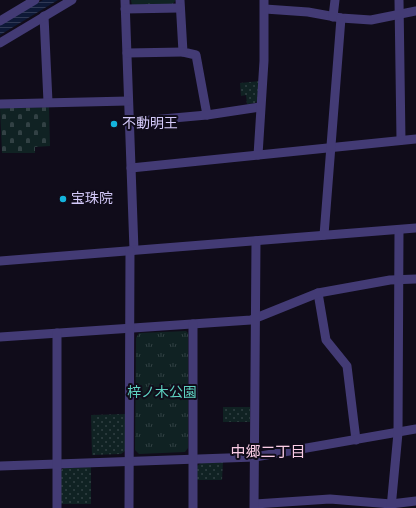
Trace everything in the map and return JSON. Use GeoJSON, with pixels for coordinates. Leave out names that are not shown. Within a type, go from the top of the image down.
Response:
{"type":"FeatureCollection","features":[{"type":"Feature","properties":{"kind":"street"},"geometry":{"type":"LineString","coordinates":[[0,21],[35,0]]}},
{"type":"Feature","properties":{"kind":"street"},"geometry":{"type":"LineString","coordinates":[[0,43],[72,0]]}},
{"type":"Feature","properties":{"kind":"street"},"geometry":{"type":"LineString","coordinates":[[324,235],[337,18],[334,0]]}},
{"type":"Feature","properties":{"kind":"street"},"geometry":{"type":"LineString","coordinates":[[399,0],[401,140]]}},
{"type":"Feature","properties":{"kind":"street"},"geometry":{"type":"LineString","coordinates":[[129,508],[129,328],[132,250],[131,168],[125,4],[180,4],[183,52]]}},
{"type":"Feature","properties":{"kind":"street"},"geometry":{"type":"LineString","coordinates":[[258,155],[264,61],[265,5],[337,18],[371,20],[416,11]]}},
{"type":"Feature","properties":{"kind":"street"},"geometry":{"type":"LineString","coordinates":[[44,16],[48,102]]}},
{"type":"Feature","properties":{"kind":"street"},"geometry":{"type":"LineString","coordinates":[[127,53],[183,52],[196,55],[207,115]]}},
{"type":"Feature","properties":{"kind":"street"},"geometry":{"type":"LineString","coordinates":[[0,104],[128,101]]}},
{"type":"Feature","properties":{"kind":"street"},"geometry":{"type":"LineString","coordinates":[[129,122],[207,115],[260,106]]}},
{"type":"Feature","properties":{"kind":"street"},"geometry":{"type":"LineString","coordinates":[[131,168],[416,139]]}},
{"type":"Feature","properties":{"kind":"street"},"geometry":{"type":"LineString","coordinates":[[0,261],[416,228]]}},
{"type":"Feature","properties":{"kind":"street"},"geometry":{"type":"LineString","coordinates":[[391,506],[398,433],[399,230]]}},
{"type":"Feature","properties":{"kind":"street"},"geometry":{"type":"LineString","coordinates":[[256,241],[254,506],[330,499],[391,506],[416,501]]}},
{"type":"Feature","properties":{"kind":"street"},"geometry":{"type":"LineString","coordinates":[[0,337],[251,320],[318,293],[399,280],[416,279]]}},
{"type":"Feature","properties":{"kind":"street"},"geometry":{"type":"LineString","coordinates":[[318,293],[326,340],[348,366],[356,440]]}},
{"type":"Feature","properties":{"kind":"street"},"geometry":{"type":"LineString","coordinates":[[193,324],[193,508]]}},
{"type":"Feature","properties":{"kind":"street"},"geometry":{"type":"LineString","coordinates":[[56,508],[57,333]]}},
{"type":"Feature","properties":{"kind":"street"},"geometry":{"type":"LineString","coordinates":[[0,466],[255,457],[416,429]]}},
{"type":"Feature","properties":{"kind":"green space"},"geometry":{"type":"Polygon","coordinates":[[[131,0],[175,1],[172,5],[132,6],[131,0]]]}},
{"type":"Feature","properties":{"kind":"green space"},"geometry":{"type":"Polygon","coordinates":[[[260,81],[259,99],[255,103],[247,104],[246,95],[241,96],[240,83],[260,81]]]}},
{"type":"Feature","properties":{"kind":"green space"},"geometry":{"type":"Polygon","coordinates":[[[49,107],[50,146],[35,147],[35,153],[2,153],[0,108],[49,107]]]}},
{"type":"Feature","properties":{"kind":"green space","name":"梓ノ木公園"},"geometry":{"type":"Polygon","coordinates":[[[186,331],[188,333],[188,448],[185,452],[139,454],[135,450],[136,338],[139,333],[186,331]]]}},
{"type":"Feature","properties":{"kind":"green space"},"geometry":{"type":"Polygon","coordinates":[[[223,407],[250,407],[250,422],[223,422],[223,407]]]}},
{"type":"Feature","properties":{"kind":"green space"},"geometry":{"type":"Polygon","coordinates":[[[125,414],[125,451],[121,454],[92,455],[91,415],[125,414]]]}},
{"type":"Feature","properties":{"kind":"green space"},"geometry":{"type":"Polygon","coordinates":[[[223,462],[222,480],[197,480],[197,466],[201,463],[223,462]]]}},
{"type":"Feature","properties":{"kind":"green space"},"geometry":{"type":"Polygon","coordinates":[[[91,467],[91,504],[61,504],[61,470],[64,468],[91,467]]]}},
{"type":"Feature","properties":{"kind":"water"},"geometry":{"type":"Polygon","coordinates":[[[43,0],[58,0],[0,35],[0,25],[43,0]]]}},
{"type":"Feature","properties":{"kind":"place","name":"不動明王"},"geometry":{"type":"Point","coordinates":[114,124]}},
{"type":"Feature","properties":{"kind":"place","name":"宝珠院"},"geometry":{"type":"Point","coordinates":[63,199]}},
{"type":"Feature","properties":{"kind":"district","name":"中郷二丁目"},"geometry":{"type":"Point","coordinates":[268,452]}}]}
